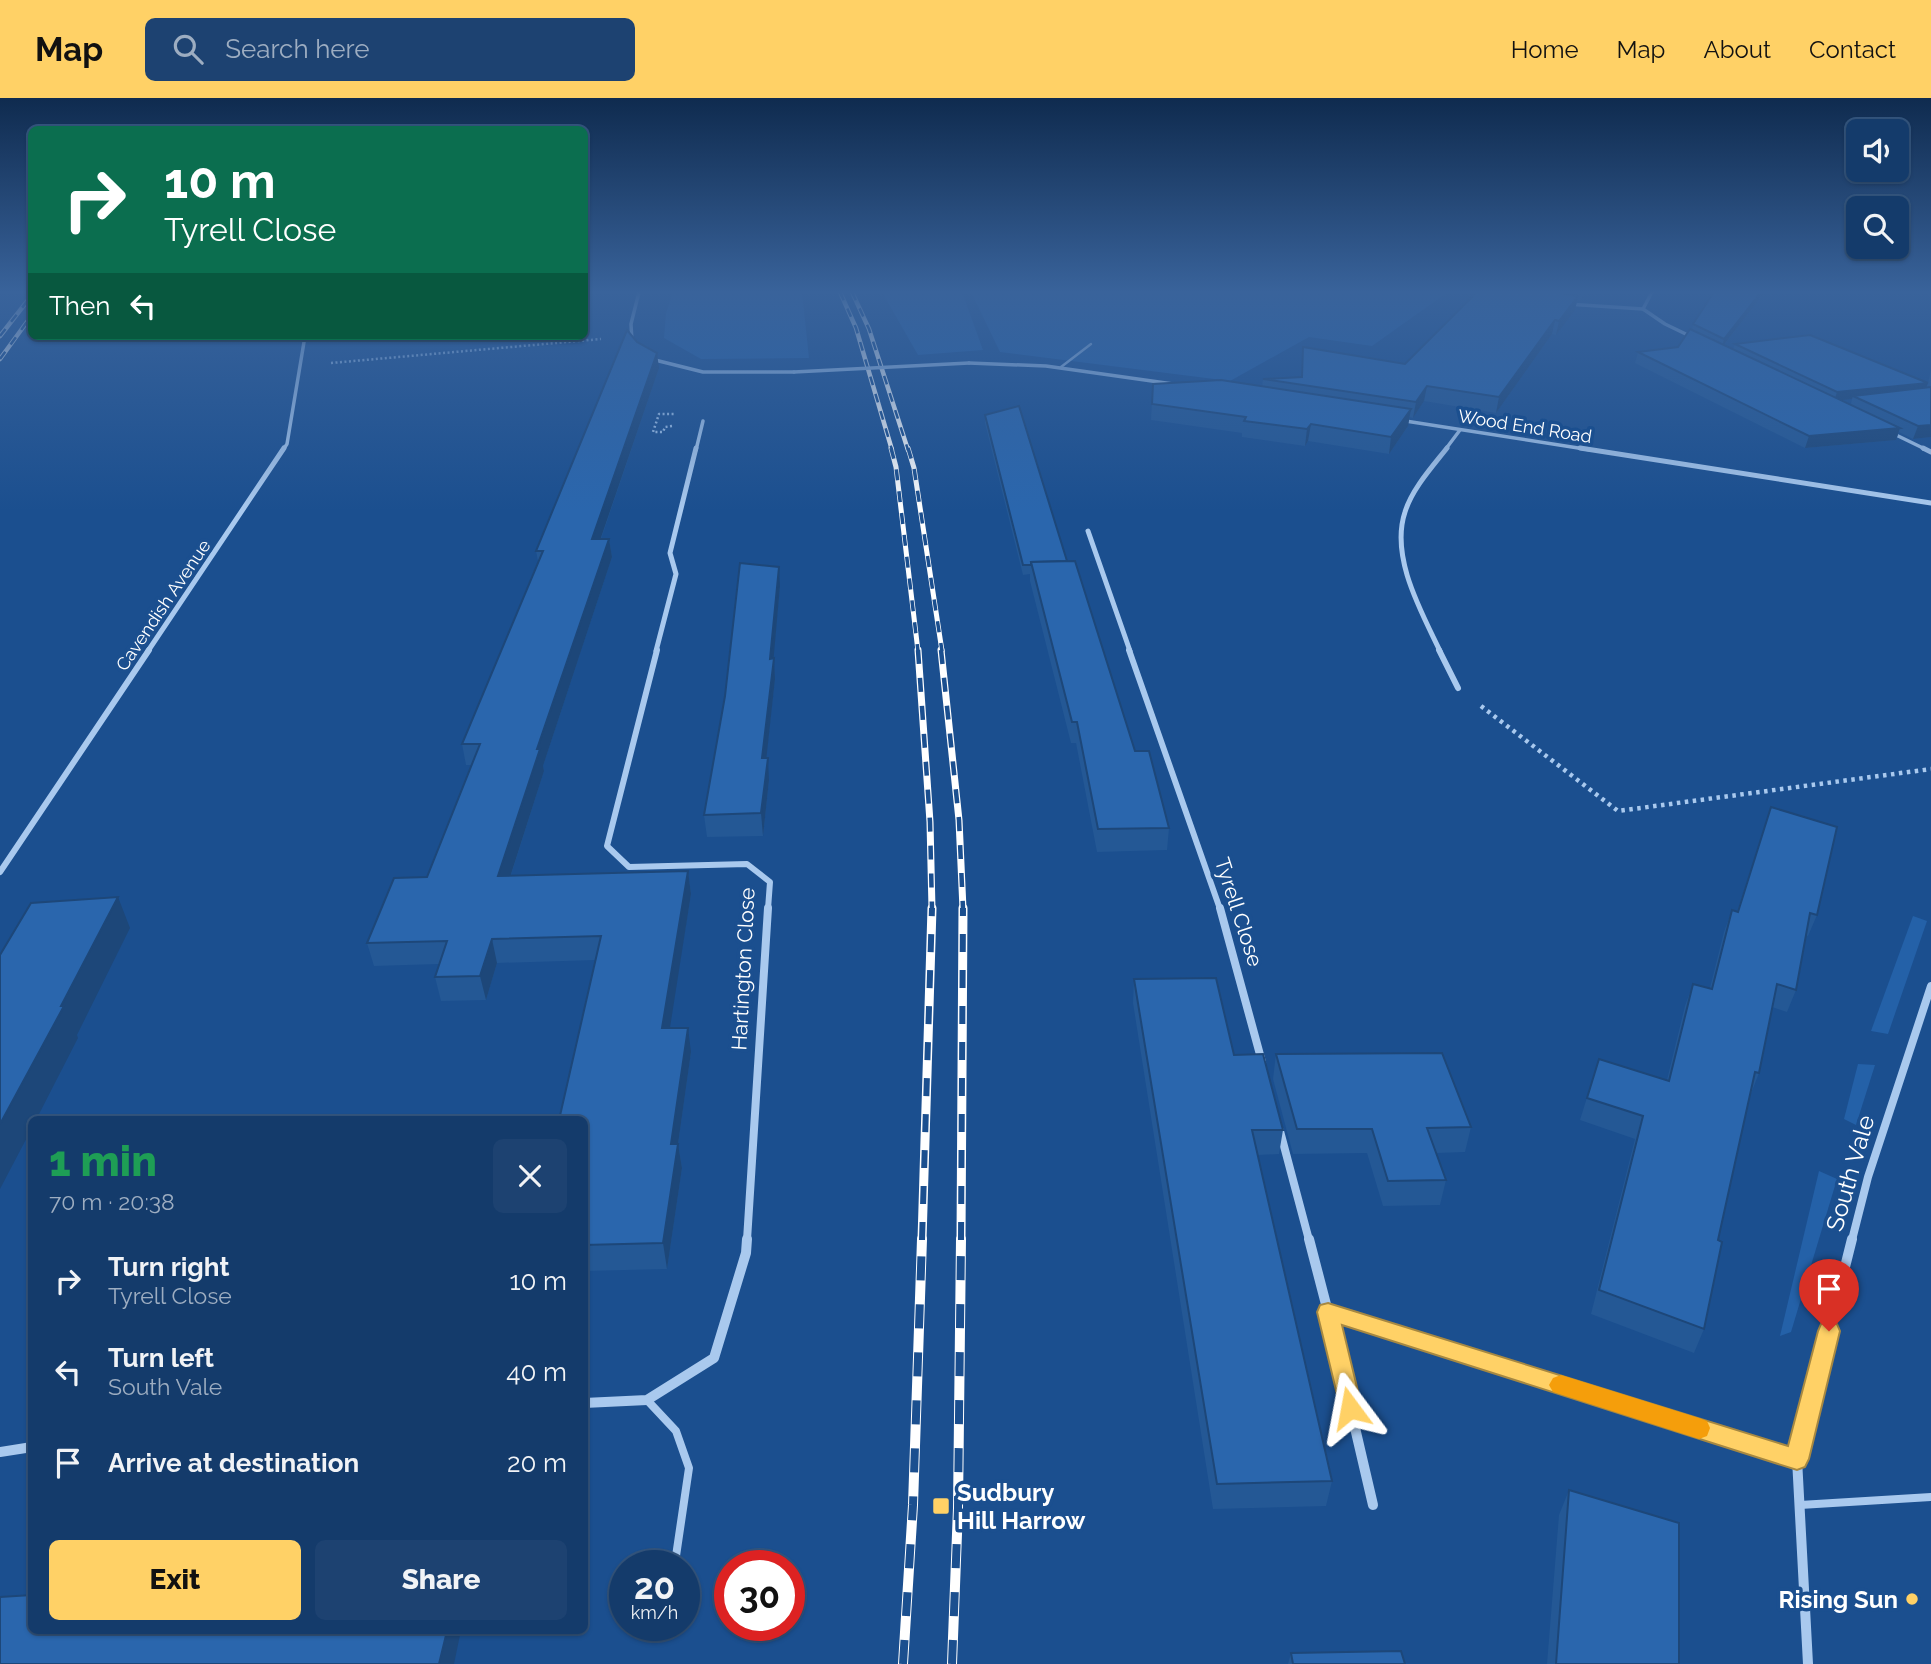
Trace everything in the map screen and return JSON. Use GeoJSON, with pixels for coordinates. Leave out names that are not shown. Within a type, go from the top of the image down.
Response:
{"type":"FeatureCollection","features":[{"type":"Feature","properties":{"kind":"street"},"geometry":{"type":"LineString","coordinates":[[666,365],[702,373],[794,372],[929,365]]}},
{"type":"Feature","properties":{"kind":"street"},"geometry":{"type":"LineString","coordinates":[[1044,365],[1175,384]]}},
{"type":"Feature","properties":{"kind":"street","name":"Cavendish Avenue"},"geometry":{"type":"LineString","coordinates":[[0,872],[287,444],[302,366]]}},
{"type":"Feature","properties":{"kind":"street","name":"Wood End Road"},"geometry":{"type":"LineString","coordinates":[[1392,419],[1931,503]]}},
{"type":"Feature","properties":{"kind":"street","name":"Hartington Close"},"geometry":{"type":"LineString","coordinates":[[588,1403],[647,1400],[714,1358],[746,1253],[770,882],[747,864],[629,867],[607,846],[676,574],[670,553],[703,421]]}},
{"type":"Feature","properties":{"kind":"street"},"geometry":{"type":"LineString","coordinates":[[1882,429],[1931,452]]}},
{"type":"Feature","properties":{"kind":"street"},"geometry":{"type":"LineString","coordinates":[[1458,688],[1408,578],[1400,545],[1404,512],[1460,430]]}},
{"type":"Feature","properties":{"kind":"street","name":"Tyrell Close"},"geometry":{"type":"LineString","coordinates":[[1088,531],[1229,934],[1264,1069]]}},
{"type":"Feature","properties":{"kind":"street","name":"South Vale"},"geometry":{"type":"LineString","coordinates":[[1808,1664],[1797,1459],[1868,1177],[1931,986]]}},
{"type":"Feature","properties":{"kind":"street"},"geometry":{"type":"LineString","coordinates":[[1278,1123],[1328,1312],[1373,1504]]}},
{"type":"Feature","properties":{"kind":"street"},"geometry":{"type":"LineString","coordinates":[[1328,1312],[1797,1459]]}},
{"type":"Feature","properties":{"kind":"street"},"geometry":{"type":"LineString","coordinates":[[0,1452],[28,1448]]}},
{"type":"Feature","properties":{"kind":"lane"},"geometry":{"type":"LineString","coordinates":[[647,1400],[676,1431],[689,1468],[677,1550]]}},
{"type":"Feature","properties":{"kind":"lane"},"geometry":{"type":"LineString","coordinates":[[1800,1505],[1931,1497]]}},
{"type":"Feature","properties":{"kind":"path"},"geometry":{"type":"LineString","coordinates":[[302,366],[312,365]]}},
{"type":"Feature","properties":{"kind":"path"},"geometry":{"type":"LineString","coordinates":[[1458,688],[1618,811],[1931,769]]}},
{"type":"Feature","properties":{"kind":"shaded area"},"geometry":{"type":"Polygon","coordinates":[[[1104,365],[1259,365],[1230,381],[1104,365]]]}},
{"type":"Feature","properties":{"kind":"shaded area"},"geometry":{"type":"Polygon","coordinates":[[[1913,916],[1927,921],[1888,1034],[1871,1031],[1913,916]]]}},
{"type":"Feature","properties":{"kind":"shaded area"},"geometry":{"type":"Polygon","coordinates":[[[1858,1064],[1875,1065],[1856,1125],[1844,1119],[1858,1064]]]}},
{"type":"Feature","properties":{"kind":"shaded area"},"geometry":{"type":"Polygon","coordinates":[[[1819,1171],[1837,1179],[1791,1332],[1780,1336],[1819,1171]]]}},
{"type":"Feature","properties":{"kind":"building"},"geometry":{"type":"Polygon","coordinates":[[[613,365],[653,365],[592,539],[609,539],[537,749],[540,749],[498,876],[688,871],[662,1028],[688,1028],[671,1144],[678,1144],[663,1243],[588,1245],[588,1116],[560,1116],[601,936],[492,939],[480,976],[435,977],[447,941],[367,943],[394,878],[427,877],[480,744],[462,744],[543,551],[536,551],[613,365]]]}},
{"type":"Feature","properties":{"kind":"building"},"geometry":{"type":"Polygon","coordinates":[[[1302,365],[1522,365],[1499,397],[1427,386],[1416,402],[1263,379],[1302,377],[1302,365]]]}},
{"type":"Feature","properties":{"kind":"building"},"geometry":{"type":"Polygon","coordinates":[[[1665,365],[1767,365],[1900,428],[1809,436],[1665,365]]]}},
{"type":"Feature","properties":{"kind":"building"},"geometry":{"type":"Polygon","coordinates":[[[1780,365],[1884,365],[1928,383],[1837,392],[1780,365]]]}},
{"type":"Feature","properties":{"kind":"building"},"geometry":{"type":"Polygon","coordinates":[[[1221,380],[1411,409],[1391,437],[1311,424],[1307,429],[1244,421],[1246,417],[1152,404],[1153,384],[1221,380]]]}},
{"type":"Feature","properties":{"kind":"building"},"geometry":{"type":"Polygon","coordinates":[[[1931,387],[1931,425],[1918,426],[1853,396],[1931,387]]]}},
{"type":"Feature","properties":{"kind":"building"},"geometry":{"type":"Polygon","coordinates":[[[1019,406],[1067,561],[1031,562],[1031,565],[1023,565],[985,415],[1019,406]]]}},
{"type":"Feature","properties":{"kind":"building"},"geometry":{"type":"Polygon","coordinates":[[[1075,561],[1135,751],[1149,751],[1169,828],[1098,829],[1077,722],[1072,722],[1031,562],[1075,561]]]}},
{"type":"Feature","properties":{"kind":"building"},"geometry":{"type":"Polygon","coordinates":[[[740,563],[779,567],[770,659],[774,658],[762,758],[768,758],[761,813],[704,815],[725,696],[740,563]]]}},
{"type":"Feature","properties":{"kind":"building"},"geometry":{"type":"Polygon","coordinates":[[[1771,807],[1837,827],[1817,915],[1810,913],[1796,990],[1777,984],[1759,1073],[1755,1072],[1718,1240],[1722,1242],[1704,1329],[1599,1290],[1643,1116],[1587,1098],[1599,1059],[1669,1081],[1693,984],[1712,989],[1732,910],[1738,912],[1771,807]]]}},
{"type":"Feature","properties":{"kind":"building"},"geometry":{"type":"Polygon","coordinates":[[[118,897],[61,1006],[64,1006],[0,1124],[0,955],[31,903],[118,897]]]}},
{"type":"Feature","properties":{"kind":"building"},"geometry":{"type":"Polygon","coordinates":[[[1216,978],[1234,1055],[1263,1054],[1283,1130],[1252,1130],[1332,1481],[1217,1484],[1134,979],[1216,978]]]}},
{"type":"Feature","properties":{"kind":"building"},"geometry":{"type":"Polygon","coordinates":[[[1442,1053],[1471,1127],[1427,1128],[1446,1180],[1388,1181],[1372,1129],[1297,1129],[1276,1054],[1442,1053]]]}},
{"type":"Feature","properties":{"kind":"building"},"geometry":{"type":"Polygon","coordinates":[[[1569,1490],[1679,1523],[1679,1664],[1556,1664],[1569,1490]]]}},
{"type":"Feature","properties":{"kind":"building"},"geometry":{"type":"Polygon","coordinates":[[[28,1595],[28,1634],[446,1634],[439,1664],[0,1664],[0,1597],[28,1595]]]}},
{"type":"Feature","properties":{"kind":"building"},"geometry":{"type":"Polygon","coordinates":[[[1401,1651],[1405,1664],[1293,1664],[1291,1653],[1401,1651]]]}},
{"type":"Feature","properties":{"kind":"railway"},"geometry":{"type":"LineString","coordinates":[[867,365],[892,450]]}},
{"type":"Feature","properties":{"kind":"railway"},"geometry":{"type":"LineString","coordinates":[[881,365],[908,450]]}},
{"type":"Feature","properties":{"kind":"railway"},"geometry":{"type":"LineString","coordinates":[[891,448],[896,467],[918,651]]}},
{"type":"Feature","properties":{"kind":"railway"},"geometry":{"type":"LineString","coordinates":[[908,448],[914,468],[942,651]]}},
{"type":"Feature","properties":{"kind":"railway"},"geometry":{"type":"LineString","coordinates":[[918,650],[930,822],[932,908]]}},
{"type":"Feature","properties":{"kind":"railway"},"geometry":{"type":"LineString","coordinates":[[941,650],[959,820],[963,909]]}},
{"type":"Feature","properties":{"kind":"railway"},"geometry":{"type":"LineString","coordinates":[[922,1240],[932,908]]}},
{"type":"Feature","properties":{"kind":"railway"},"geometry":{"type":"LineString","coordinates":[[961,1240],[963,909]]}},
{"type":"Feature","properties":{"kind":"railway"},"geometry":{"type":"LineString","coordinates":[[903,1664],[913,1505],[922,1239]]}},
{"type":"Feature","properties":{"kind":"railway"},"geometry":{"type":"LineString","coordinates":[[952,1664],[958,1508],[961,1239]]}},
{"type":"Feature","properties":{"kind":"slow traffic"},"geometry":{"type":"LineString","coordinates":[[1561,1385],[1699,1428]]}},
{"type":"Feature","properties":{"kind":"place","name":"Sudbury Hill Harrow"},"geometry":{"type":"Point","coordinates":[941,1506]}},
{"type":"Feature","properties":{"kind":"place","name":"Rising Sun"},"geometry":{"type":"Point","coordinates":[1912,1599]}},
{"type":"Feature","properties":{"kind":"route"},"geometry":{"type":"LineString","coordinates":[[1350,1408],[1328,1312],[1797,1459],[1829,1331]]}}]}
